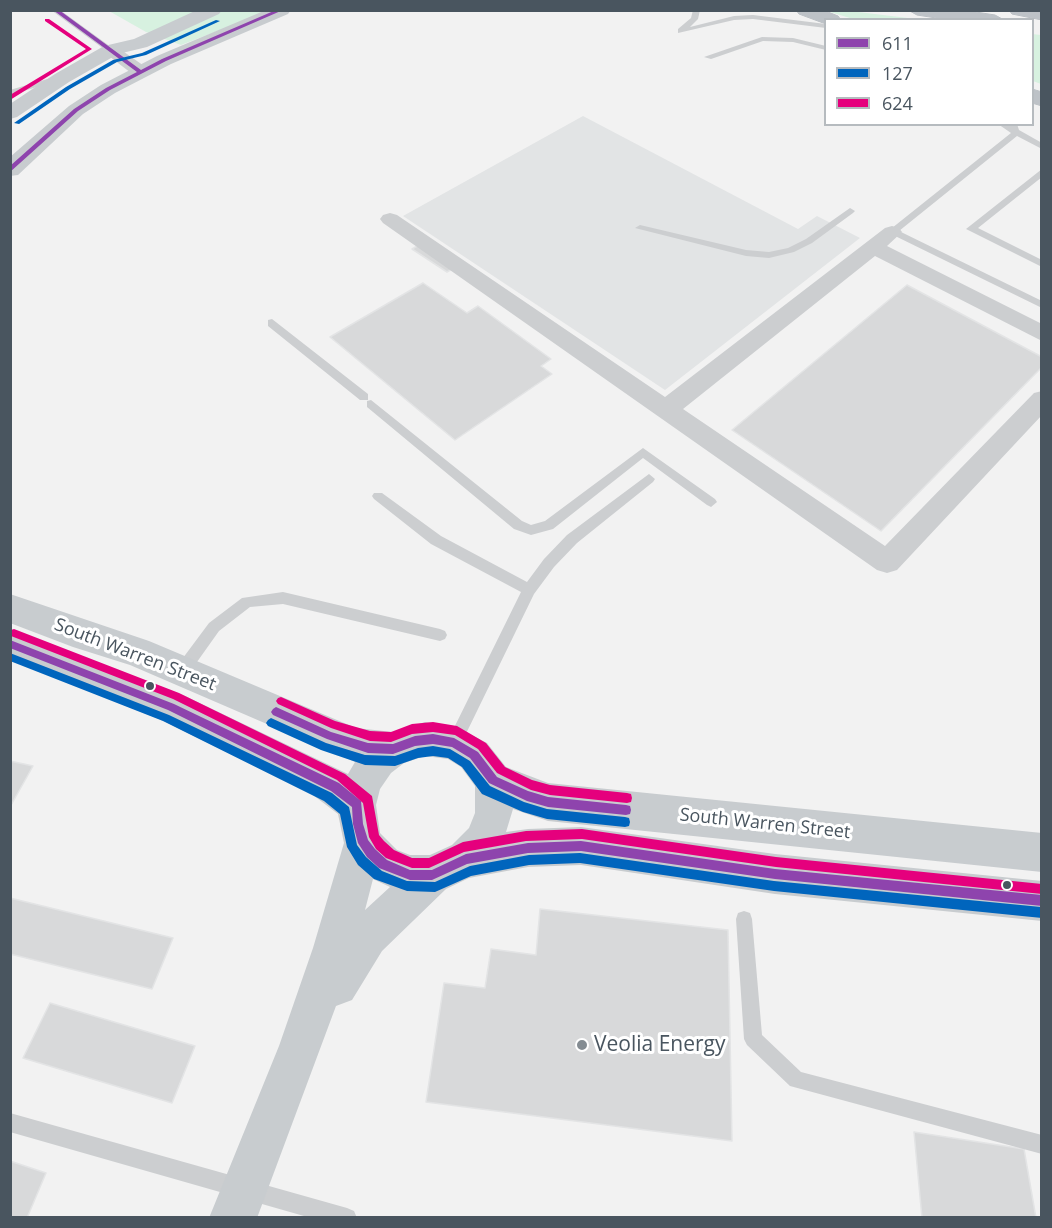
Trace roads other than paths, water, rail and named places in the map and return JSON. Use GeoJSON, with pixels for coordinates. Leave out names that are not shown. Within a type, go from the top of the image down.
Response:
{"type":"FeatureCollection","features":[{"type":"Feature","properties":{"kind":"highway"},"geometry":{"type":"LineString","coordinates":[[805,10],[827,18]]}},
{"type":"Feature","properties":{"kind":"highway"},"geometry":{"type":"LineString","coordinates":[[917,10],[979,18]]}},
{"type":"Feature","properties":{"kind":"highway"},"geometry":{"type":"LineString","coordinates":[[1018,10],[1041,15]]}},
{"type":"Feature","properties":{"kind":"main road"},"geometry":{"type":"LineString","coordinates":[[10,113],[68,74],[111,50],[140,43],[213,10]]}},
{"type":"Feature","properties":{"kind":"main road"},"geometry":{"type":"LineString","coordinates":[[10,170],[76,110],[141,72],[216,37],[282,10]]}},
{"type":"Feature","properties":{"kind":"main road","name":"South Warren Street"},"geometry":{"type":"LineString","coordinates":[[10,608],[73,632],[137,652],[355,745],[393,749]]}},
{"type":"Feature","properties":{"kind":"main road","name":"South Warren Street"},"geometry":{"type":"LineString","coordinates":[[10,644],[181,712],[322,779],[360,824]]}},
{"type":"Feature","properties":{"kind":"main road"},"geometry":{"type":"LineString","coordinates":[[238,1203],[301,1046],[334,948],[360,824],[360,790],[378,761],[393,749],[425,739],[454,743],[474,755],[493,780],[495,807],[492,822],[483,841],[366,936],[301,1046]]}},
{"type":"Feature","properties":{"kind":"main road","name":"South Warren Street"},"geometry":{"type":"LineString","coordinates":[[493,780],[527,796],[548,802],[1041,853]]}},
{"type":"Feature","properties":{"kind":"main road"},"geometry":{"type":"LineString","coordinates":[[360,824],[379,861],[410,875],[528,848],[581,846],[775,874],[1041,901]]}},
{"type":"Feature","properties":{"kind":"street"},"geometry":{"type":"LineString","coordinates":[[111,50],[141,72]]}},
{"type":"Feature","properties":{"kind":"street"},"geometry":{"type":"LineString","coordinates":[[390,219],[887,562],[1041,399]]}},
{"type":"Feature","properties":{"kind":"street"},"geometry":{"type":"LineString","coordinates":[[666,409],[892,232]]}},
{"type":"Feature","properties":{"kind":"street"},"geometry":{"type":"LineString","coordinates":[[874,247],[1041,334]]}},
{"type":"Feature","properties":{"kind":"lane"},"geometry":{"type":"LineString","coordinates":[[54,10],[111,50]]}},
{"type":"Feature","properties":{"kind":"lane"},"geometry":{"type":"LineString","coordinates":[[697,10],[694,19],[681,31],[734,18],[753,17],[824,26]]}},
{"type":"Feature","properties":{"kind":"lane"},"geometry":{"type":"LineString","coordinates":[[708,57],[762,39],[793,40],[824,48]]}},
{"type":"Feature","properties":{"kind":"lane"},"geometry":{"type":"LineString","coordinates":[[10,93],[68,74]]}},
{"type":"Feature","properties":{"kind":"lane"},"geometry":{"type":"LineString","coordinates":[[1041,147],[1014,129],[892,232],[1041,305]]}},
{"type":"Feature","properties":{"kind":"lane"},"geometry":{"type":"LineString","coordinates":[[1041,172],[971,229],[1041,264]]}},
{"type":"Feature","properties":{"kind":"lane"},"geometry":{"type":"LineString","coordinates":[[640,228],[746,253],[769,255],[791,250],[850,211]]}},
{"type":"Feature","properties":{"kind":"lane"},"geometry":{"type":"LineString","coordinates":[[272,323],[518,525],[531,530],[549,525],[643,452],[711,502]]}},
{"type":"Feature","properties":{"kind":"lane"},"geometry":{"type":"LineString","coordinates":[[454,743],[529,590],[549,563],[572,539],[649,479]]}},
{"type":"Feature","properties":{"kind":"lane"},"geometry":{"type":"LineString","coordinates":[[378,496],[436,540],[529,590]]}},
{"type":"Feature","properties":{"kind":"lane"},"geometry":{"type":"LineString","coordinates":[[182,671],[214,627],[248,602],[283,598],[440,635]]}},
{"type":"Feature","properties":{"kind":"lane"},"geometry":{"type":"LineString","coordinates":[[744,919],[753,1039],[796,1080],[1041,1145]]}},
{"type":"Feature","properties":{"kind":"lane"},"geometry":{"type":"LineString","coordinates":[[10,1122],[238,1203],[347,1218]]}},
{"type":"Feature","properties":{"kind":"place","name":"Veolia Energy"},"geometry":{"type":"Point","coordinates":[582,1045]}}]}
